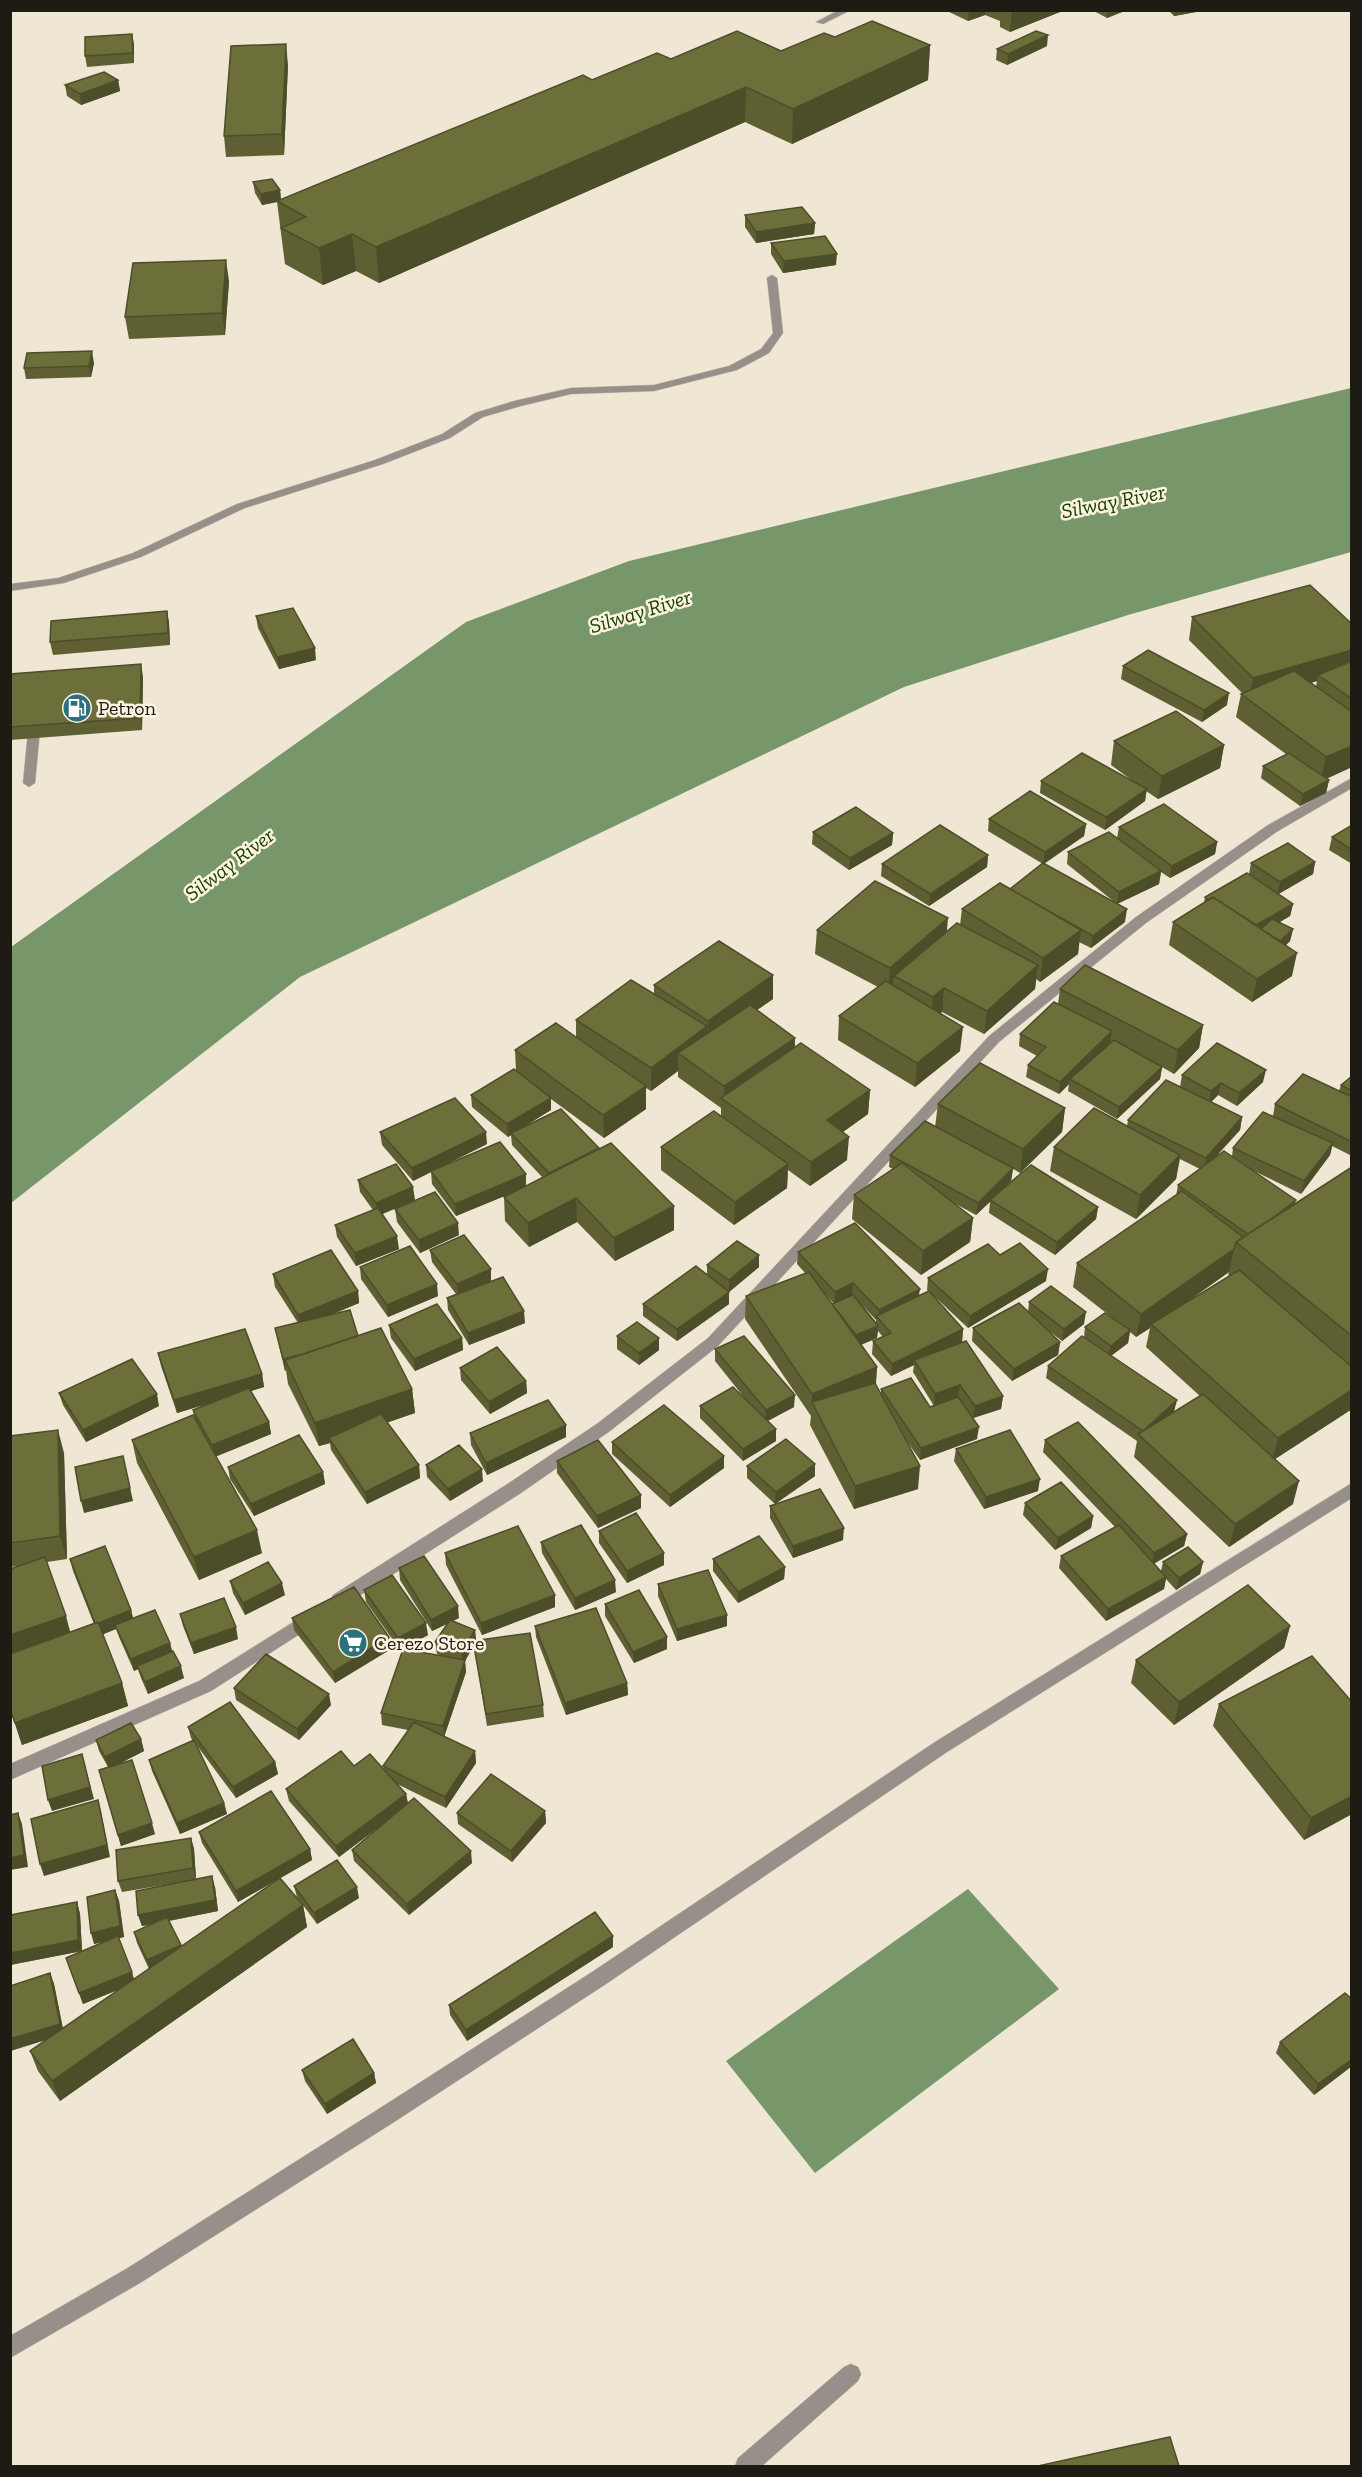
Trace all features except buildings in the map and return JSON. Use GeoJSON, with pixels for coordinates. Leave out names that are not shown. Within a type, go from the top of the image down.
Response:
{"type":"FeatureCollection","features":[{"type":"Feature","properties":{"kind":"street"},"geometry":{"type":"LineString","coordinates":[[820,22],[847,10]]}},
{"type":"Feature","properties":{"kind":"street"},"geometry":{"type":"LineString","coordinates":[[10,588],[60,581],[137,555],[241,506],[379,462],[446,436],[479,415],[518,403],[571,391],[654,388],[733,368],[765,351],[778,333],[772,278]]}},
{"type":"Feature","properties":{"kind":"street"},"geometry":{"type":"LineString","coordinates":[[29,783],[37,708]]}},
{"type":"Feature","properties":{"kind":"street"},"geometry":{"type":"LineString","coordinates":[[10,1772],[206,1686],[515,1488],[613,1419],[712,1342],[994,1039],[1141,920],[1274,828],[1352,782]]}},
{"type":"Feature","properties":{"kind":"street"},"geometry":{"type":"LineString","coordinates":[[10,2349],[133,2276],[384,2117],[599,1978],[941,1747],[1352,1489]]}},
{"type":"Feature","properties":{"kind":"street"},"geometry":{"type":"LineString","coordinates":[[746,2466],[851,2374]]}},
{"type":"Feature","properties":{"kind":"water","name":"Silway River"},"geometry":{"type":"Polygon","coordinates":[[[1351,388],[1351,552],[1128,615],[904,687],[300,977],[11,1203],[11,947],[466,622],[629,561],[1351,388]]]}},
{"type":"Feature","properties":{"kind":"water"},"geometry":{"type":"Polygon","coordinates":[[[968,1889],[1059,1989],[815,2173],[726,2061],[968,1889]]]}},
{"type":"Feature","properties":{"kind":"place","name":"Petron"},"geometry":{"type":"Point","coordinates":[77,708]}},
{"type":"Feature","properties":{"kind":"place","name":"Cerezo Store"},"geometry":{"type":"Point","coordinates":[353,1643]}}]}
